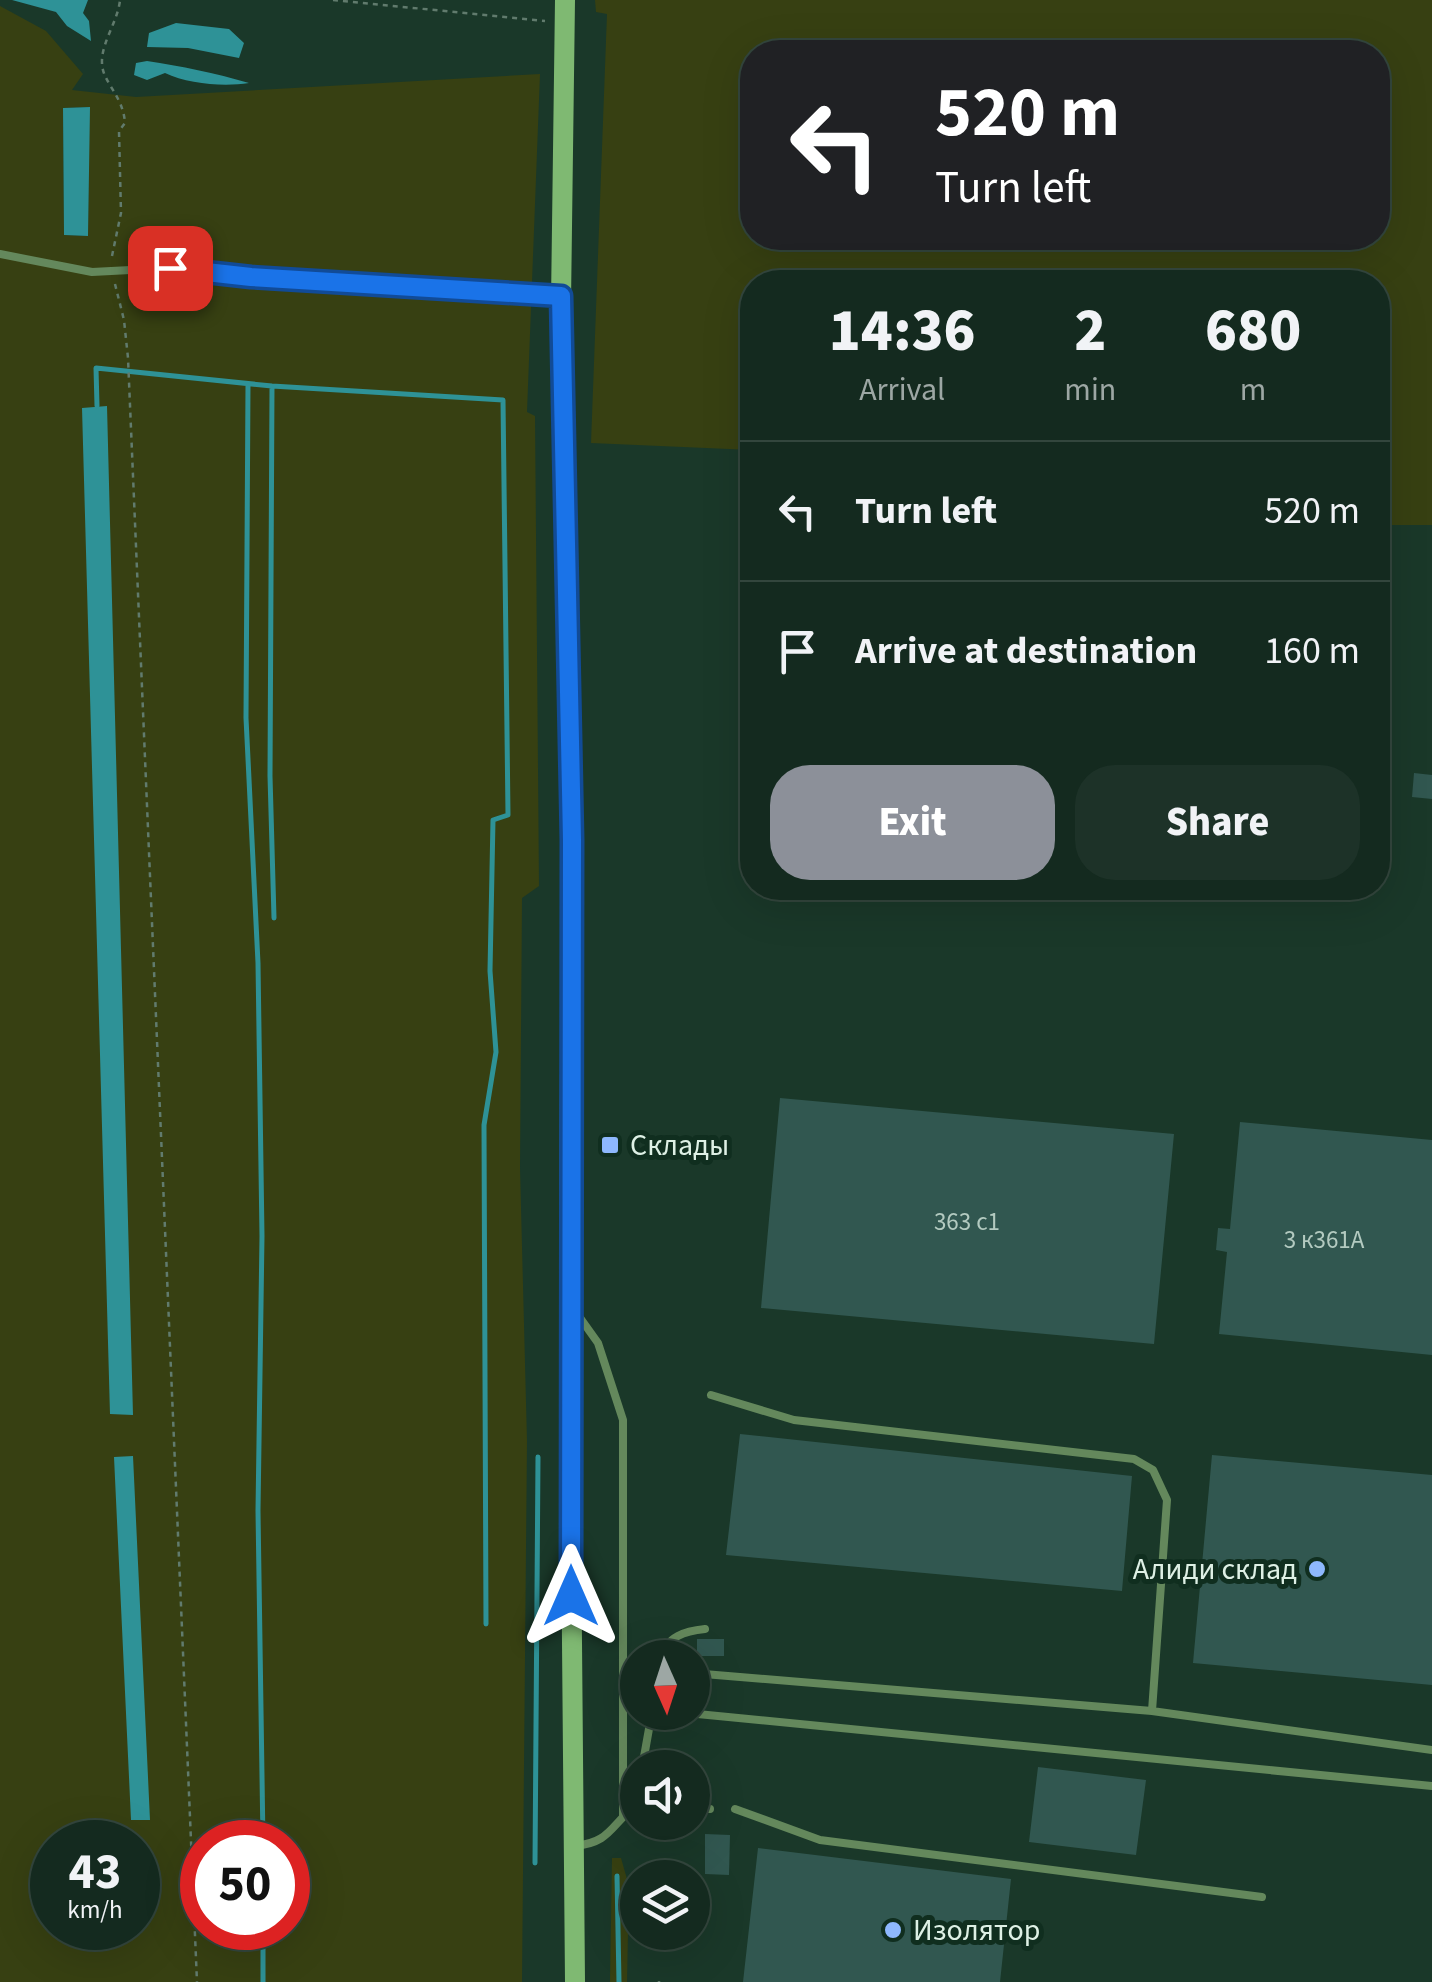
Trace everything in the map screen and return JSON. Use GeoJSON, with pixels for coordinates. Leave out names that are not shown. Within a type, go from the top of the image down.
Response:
{"type":"FeatureCollection","features":[{"type":"Feature","properties":{"kind":"main road"},"geometry":{"type":"LineString","coordinates":[[566,0],[561,296],[572,840],[570,1302],[575,1982]]}},
{"type":"Feature","properties":{"kind":"lane"},"geometry":{"type":"LineString","coordinates":[[0,254],[92,272],[170,268],[251,277],[561,296]]}},
{"type":"Feature","properties":{"kind":"lane"},"geometry":{"type":"LineString","coordinates":[[570,1302],[598,1344],[624,1420],[622,1750]]}},
{"type":"Feature","properties":{"kind":"lane"},"geometry":{"type":"LineString","coordinates":[[711,1395],[794,1420],[1134,1459],[1152,1470],[1167,1500],[1152,1712]]}},
{"type":"Feature","properties":{"kind":"lane"},"geometry":{"type":"LineString","coordinates":[[673,1640],[683,1631],[705,1629]]}},
{"type":"Feature","properties":{"kind":"lane"},"geometry":{"type":"LineString","coordinates":[[710,1675],[1152,1712],[1432,1750]]}},
{"type":"Feature","properties":{"kind":"lane"},"geometry":{"type":"LineString","coordinates":[[710,1715],[1432,1786]]}},
{"type":"Feature","properties":{"kind":"lane"},"geometry":{"type":"LineString","coordinates":[[735,1809],[820,1840],[1262,1896]]}},
{"type":"Feature","properties":{"kind":"lane"},"geometry":{"type":"LineString","coordinates":[[574,1846],[594,1844],[610,1834],[620,1819]]}},
{"type":"Feature","properties":{"kind":"path"},"geometry":{"type":"LineString","coordinates":[[120,0],[102,62],[107,80],[123,102],[124,124],[119,131],[121,213],[112,271],[128,358],[197,1982]]}},
{"type":"Feature","properties":{"kind":"path"},"geometry":{"type":"LineString","coordinates":[[332,0],[566,23]]}},
{"type":"Feature","properties":{"kind":"green space"},"geometry":{"type":"Polygon","coordinates":[[[595,0],[1432,0],[1432,525],[1390,525],[1390,270],[740,270],[740,449],[591,443],[607,14],[596,12],[595,0]]]}},
{"type":"Feature","properties":{"kind":"green space"},"geometry":{"type":"Polygon","coordinates":[[[0,6],[46,31],[83,74],[72,90],[136,97],[540,74],[527,412],[535,416],[539,886],[522,898],[520,1168],[527,1441],[522,1982],[0,1982],[0,6]],[[89,107],[63,108],[64,235],[88,236],[89,107]]]}},
{"type":"Feature","properties":{"kind":"green space"},"geometry":{"type":"Polygon","coordinates":[[[612,1858],[621,1858],[620,1950],[628,1950],[627,1982],[610,1982],[612,1858]]]}},
{"type":"Feature","properties":{"kind":"water"},"geometry":{"type":"Polygon","coordinates":[[[12,0],[88,0],[83,13],[89,21],[91,41],[67,26],[56,12],[12,0]]]}},
{"type":"Feature","properties":{"kind":"water"},"geometry":{"type":"Polygon","coordinates":[[[176,23],[229,29],[244,43],[239,58],[188,48],[147,47],[149,33],[176,23]]]}},
{"type":"Feature","properties":{"kind":"water"},"geometry":{"type":"Polygon","coordinates":[[[147,61],[249,83],[206,84],[165,73],[147,80],[134,75],[136,63],[147,61]]]}},
{"type":"Feature","properties":{"kind":"water"},"geometry":{"type":"Polygon","coordinates":[[[90,107],[88,236],[64,235],[63,108],[90,107]]]}},
{"type":"Feature","properties":{"kind":"water"},"geometry":{"type":"Polygon","coordinates":[[[107,406],[133,1415],[110,1414],[82,408],[107,406]]]}},
{"type":"Feature","properties":{"kind":"water"},"geometry":{"type":"Polygon","coordinates":[[[133,1456],[150,1820],[131,1820],[114,1457],[133,1456]]]}},
{"type":"Feature","properties":{"kind":"building"},"geometry":{"type":"Polygon","coordinates":[[[1414,773],[1432,775],[1432,799],[1412,797],[1414,773]]]}},
{"type":"Feature","properties":{"kind":"building"},"geometry":{"type":"Polygon","coordinates":[[[780,1098],[1174,1134],[1154,1344],[761,1308],[780,1098]]]}},
{"type":"Feature","properties":{"kind":"building"},"geometry":{"type":"Polygon","coordinates":[[[1240,1122],[1432,1140],[1432,1355],[1219,1334],[1227,1252],[1216,1250],[1218,1228],[1230,1229],[1240,1122]]]}},
{"type":"Feature","properties":{"kind":"building"},"geometry":{"type":"Polygon","coordinates":[[[740,1434],[1132,1476],[1122,1591],[726,1555],[740,1434]]]}},
{"type":"Feature","properties":{"kind":"building","name":"Алиди склад"},"geometry":{"type":"Polygon","coordinates":[[[1212,1455],[1432,1475],[1432,1685],[1193,1663],[1212,1455]]]}},
{"type":"Feature","properties":{"kind":"building"},"geometry":{"type":"Polygon","coordinates":[[[724,1639],[724,1656],[710,1656],[710,1640],[697,1640],[724,1639]]]}},
{"type":"Feature","properties":{"kind":"building"},"geometry":{"type":"Polygon","coordinates":[[[1038,1767],[1146,1780],[1136,1855],[1029,1842],[1038,1767]]]}},
{"type":"Feature","properties":{"kind":"building"},"geometry":{"type":"Polygon","coordinates":[[[710,1834],[730,1835],[729,1875],[710,1874],[710,1860],[705,1860],[705,1840],[710,1840],[710,1834]]]}},
{"type":"Feature","properties":{"kind":"building","name":"Изолятор"},"geometry":{"type":"Polygon","coordinates":[[[758,1848],[1011,1879],[1000,1982],[743,1982],[758,1848]]]}},
{"type":"Feature","properties":{"kind":"waterway"},"geometry":{"type":"LineString","coordinates":[[97,406],[96,368],[272,386],[503,400],[508,815],[493,820],[490,971],[496,1052],[484,1125],[486,1624]]}},
{"type":"Feature","properties":{"kind":"waterway"},"geometry":{"type":"LineString","coordinates":[[248,384],[246,718],[258,963],[263,1820]]}},
{"type":"Feature","properties":{"kind":"waterway"},"geometry":{"type":"LineString","coordinates":[[272,386],[270,776],[274,918]]}},
{"type":"Feature","properties":{"kind":"waterway"},"geometry":{"type":"LineString","coordinates":[[535,1863],[538,1457]]}},
{"type":"Feature","properties":{"kind":"waterway"},"geometry":{"type":"LineString","coordinates":[[617,1876],[619,1982]]}},
{"type":"Feature","properties":{"kind":"waterway"},"geometry":{"type":"LineString","coordinates":[[263,1950],[263,1982]]}},
{"type":"Feature","properties":{"kind":"place","name":"Склады"},"geometry":{"type":"Point","coordinates":[610,1145]}},
{"type":"Feature","properties":{"kind":"place","name":"Алиди склад"},"geometry":{"type":"Point","coordinates":[1317,1569]}},
{"type":"Feature","properties":{"kind":"place","name":"Изолятор"},"geometry":{"type":"Point","coordinates":[893,1930]}},
{"type":"Feature","properties":{"kind":"route"},"geometry":{"type":"LineString","coordinates":[[170,268],[251,277],[561,296],[572,840],[571,1596]]}}]}
